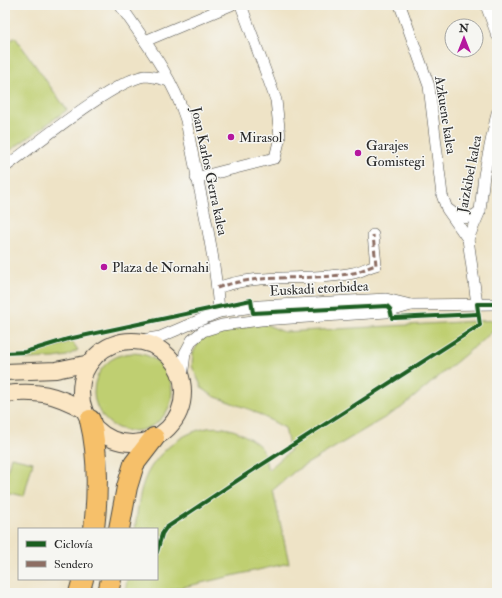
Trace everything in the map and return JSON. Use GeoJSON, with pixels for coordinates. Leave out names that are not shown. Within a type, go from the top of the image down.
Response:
{"type":"FeatureCollection","features":[{"type":"Feature","properties":{"kind":"highway"},"geometry":{"type":"LineString","coordinates":[[87,415],[96,448],[97,469],[94,528]]}},
{"type":"Feature","properties":{"kind":"highway"},"geometry":{"type":"LineString","coordinates":[[119,528],[127,487],[134,464],[154,438]]}},
{"type":"Feature","properties":{"kind":"highway"},"geometry":{"type":"LineString","coordinates":[[79,593],[83,580]]}},
{"type":"Feature","properties":{"kind":"highway"},"geometry":{"type":"LineString","coordinates":[[108,593],[111,580]]}},
{"type":"Feature","properties":{"kind":"main road"},"geometry":{"type":"LineString","coordinates":[[5,394],[36,392],[60,397],[87,415],[100,431],[112,439],[126,442],[140,442],[154,438],[164,432],[173,423],[180,412],[183,399],[182,378],[176,364],[165,352],[152,344],[136,340],[109,346],[97,355],[85,371],[81,390],[87,415]]}},
{"type":"Feature","properties":{"kind":"main road"},"geometry":{"type":"LineString","coordinates":[[5,372],[56,370],[90,363]]}},
{"type":"Feature","properties":{"kind":"street","name":"Joan Karlos Gerra kalea"},"geometry":{"type":"LineString","coordinates":[[120,5],[145,41],[180,100],[186,120],[218,288],[219,312]]}},
{"type":"Feature","properties":{"kind":"street"},"geometry":{"type":"LineString","coordinates":[[145,41],[231,5]]}},
{"type":"Feature","properties":{"kind":"street"},"geometry":{"type":"LineString","coordinates":[[196,178],[276,158],[280,137],[276,100],[241,5]]}},
{"type":"Feature","properties":{"kind":"street","name":"Azkuene kalea"},"geometry":{"type":"LineString","coordinates":[[400,5],[429,86],[442,195],[447,209],[468,239]]}},
{"type":"Feature","properties":{"kind":"street"},"geometry":{"type":"LineString","coordinates":[[486,5],[497,35]]}},
{"type":"Feature","properties":{"kind":"street"},"geometry":{"type":"LineString","coordinates":[[5,167],[102,96],[132,80],[146,76],[169,81]]}},
{"type":"Feature","properties":{"kind":"street","name":"Jaizkibel kalea"},"geometry":{"type":"LineString","coordinates":[[468,239],[480,211],[484,175],[497,113]]}},
{"type":"Feature","properties":{"kind":"street"},"geometry":{"type":"LineString","coordinates":[[447,209],[456,216],[464,218],[473,218],[480,211]]}},
{"type":"Feature","properties":{"kind":"street"},"geometry":{"type":"LineString","coordinates":[[218,288],[229,284],[261,280],[353,273],[376,265],[373,235]]}},
{"type":"Feature","properties":{"kind":"street"},"geometry":{"type":"LineString","coordinates":[[468,239],[478,304]]}},
{"type":"Feature","properties":{"kind":"street","name":"Euskadi etorbidea"},"geometry":{"type":"LineString","coordinates":[[136,340],[160,336],[219,312],[260,306],[386,299],[411,305],[497,304]]}},
{"type":"Feature","properties":{"kind":"street","name":"Euskadi etorbidea"},"geometry":{"type":"LineString","coordinates":[[182,378],[185,353],[192,340],[203,331],[222,324],[387,312],[411,305]]}},
{"type":"Feature","properties":{"kind":"green space"},"geometry":{"type":"Polygon","coordinates":[[[15,37],[67,110],[5,154],[5,45],[15,37]]]}},
{"type":"Feature","properties":{"kind":"green space"},"geometry":{"type":"Polygon","coordinates":[[[496,320],[497,328],[401,408],[295,471],[273,490],[289,563],[170,590],[169,593],[125,593],[127,580],[158,580],[158,528],[135,528],[141,489],[144,481],[151,467],[159,456],[169,447],[192,432],[217,427],[229,429],[242,434],[256,443],[263,451],[268,470],[290,451],[285,428],[251,410],[213,396],[202,388],[192,366],[193,353],[200,340],[212,332],[229,328],[265,324],[284,332],[496,320]]]}},
{"type":"Feature","properties":{"kind":"green space"},"geometry":{"type":"Polygon","coordinates":[[[72,341],[78,350],[67,356],[25,359],[25,357],[72,341]]]}},
{"type":"Feature","properties":{"kind":"green space"},"geometry":{"type":"Polygon","coordinates":[[[133,353],[148,356],[160,365],[169,377],[172,392],[169,407],[160,419],[148,428],[133,431],[118,428],[106,419],[97,407],[94,392],[97,377],[106,365],[118,356],[133,353]]]}},
{"type":"Feature","properties":{"kind":"green space"},"geometry":{"type":"Polygon","coordinates":[[[11,457],[33,462],[24,496],[5,492],[5,479],[11,457]]]}},
{"type":"Feature","properties":{"kind":"marked path"},"geometry":{"type":"LineString","coordinates":[[217,288],[250,280],[336,276],[358,272],[376,265],[373,235]]}},
{"type":"Feature","properties":{"kind":"cycle path"},"geometry":{"type":"LineString","coordinates":[[5,353],[25,352],[68,339],[251,300],[253,313],[387,306],[390,309],[392,318],[478,314]]}},
{"type":"Feature","properties":{"kind":"cycle path"},"geometry":{"type":"LineString","coordinates":[[158,548],[162,534],[166,528],[244,476],[480,325],[477,304],[497,304]]}},
{"type":"Feature","properties":{"kind":"place","name":"Mirasol"},"geometry":{"type":"Point","coordinates":[231,137]}},
{"type":"Feature","properties":{"kind":"place","name":"Garajes Gomistegi"},"geometry":{"type":"Point","coordinates":[358,153]}},
{"type":"Feature","properties":{"kind":"place","name":"Plaza de Nornahi"},"geometry":{"type":"Point","coordinates":[104,267]}}]}
